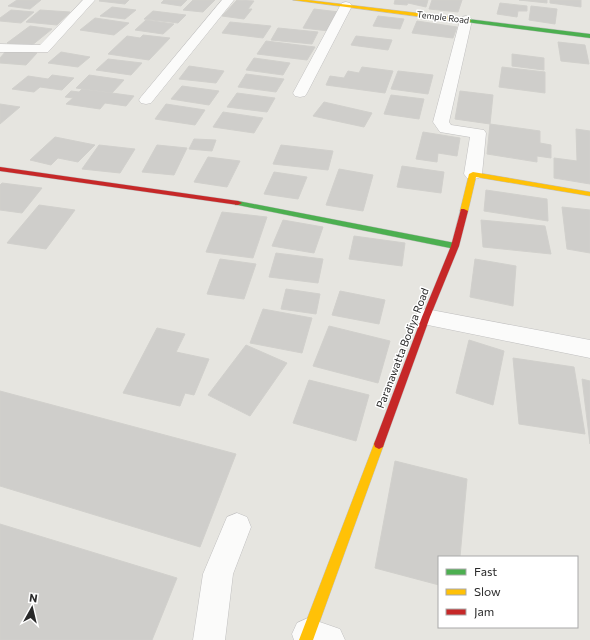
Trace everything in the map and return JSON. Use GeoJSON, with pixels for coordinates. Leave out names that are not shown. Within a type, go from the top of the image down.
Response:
{"type":"FeatureCollection","features":[{"type":"Feature","properties":{"kind":"street"},"geometry":{"type":"LineString","coordinates":[[0,48],[43,49],[89,0]]}},
{"type":"Feature","properties":{"kind":"street"},"geometry":{"type":"LineString","coordinates":[[146,100],[228,0]]}},
{"type":"Feature","properties":{"kind":"street","name":"Temple Road"},"geometry":{"type":"LineString","coordinates":[[295,0],[590,36]]}},
{"type":"Feature","properties":{"kind":"street"},"geometry":{"type":"LineString","coordinates":[[300,94],[346,6]]}},
{"type":"Feature","properties":{"kind":"street"},"geometry":{"type":"LineString","coordinates":[[466,20],[440,122],[446,129],[478,133],[473,174],[590,194]]}},
{"type":"Feature","properties":{"kind":"street"},"geometry":{"type":"LineString","coordinates":[[0,169],[221,200],[455,246]]}},
{"type":"Feature","properties":{"kind":"street","name":"Paranawatta Bodiya Road"},"geometry":{"type":"LineString","coordinates":[[314,638],[426,317],[455,246],[473,174]]}},
{"type":"Feature","properties":{"kind":"street"},"geometry":{"type":"LineString","coordinates":[[426,317],[590,349]]}},
{"type":"Feature","properties":{"kind":"street"},"geometry":{"type":"LineString","coordinates":[[208,640],[218,574],[237,527]]}},
{"type":"Feature","properties":{"kind":"building"},"geometry":{"type":"Polygon","coordinates":[[[17,0],[41,0],[30,9],[8,6],[17,0]]]}},
{"type":"Feature","properties":{"kind":"building"},"geometry":{"type":"Polygon","coordinates":[[[129,0],[125,4],[99,1],[129,0]]]}},
{"type":"Feature","properties":{"kind":"building"},"geometry":{"type":"Polygon","coordinates":[[[164,0],[187,0],[181,6],[161,3],[164,0]]]}},
{"type":"Feature","properties":{"kind":"building"},"geometry":{"type":"Polygon","coordinates":[[[193,0],[215,0],[203,12],[183,10],[193,0]]]}},
{"type":"Feature","properties":{"kind":"building"},"geometry":{"type":"Polygon","coordinates":[[[237,0],[254,1],[248,9],[252,9],[244,19],[222,16],[237,0]]]}},
{"type":"Feature","properties":{"kind":"building"},"geometry":{"type":"Polygon","coordinates":[[[395,0],[428,0],[426,7],[408,3],[407,5],[394,4],[395,0]]]}},
{"type":"Feature","properties":{"kind":"building"},"geometry":{"type":"Polygon","coordinates":[[[432,0],[462,0],[458,12],[429,9],[432,0]]]}},
{"type":"Feature","properties":{"kind":"building"},"geometry":{"type":"Polygon","coordinates":[[[519,0],[547,0],[547,3],[519,0]]]}},
{"type":"Feature","properties":{"kind":"building"},"geometry":{"type":"Polygon","coordinates":[[[550,0],[581,0],[581,7],[550,3],[550,0]]]}},
{"type":"Feature","properties":{"kind":"building"},"geometry":{"type":"Polygon","coordinates":[[[500,3],[527,6],[527,11],[518,11],[517,17],[497,14],[500,3]]]}},
{"type":"Feature","properties":{"kind":"building"},"geometry":{"type":"Polygon","coordinates":[[[531,6],[557,9],[555,24],[529,20],[531,6]]]}},
{"type":"Feature","properties":{"kind":"building"},"geometry":{"type":"Polygon","coordinates":[[[112,7],[136,10],[125,19],[100,16],[112,7]]]}},
{"type":"Feature","properties":{"kind":"building"},"geometry":{"type":"Polygon","coordinates":[[[314,9],[339,12],[329,31],[303,28],[314,9]]]}},
{"type":"Feature","properties":{"kind":"building"},"geometry":{"type":"Polygon","coordinates":[[[11,10],[34,12],[21,23],[0,21],[0,18],[11,10]]]}},
{"type":"Feature","properties":{"kind":"building"},"geometry":{"type":"Polygon","coordinates":[[[40,10],[70,12],[57,25],[26,22],[40,10]]]}},
{"type":"Feature","properties":{"kind":"building"},"geometry":{"type":"Polygon","coordinates":[[[153,11],[186,15],[178,23],[144,19],[153,11]]]}},
{"type":"Feature","properties":{"kind":"building"},"geometry":{"type":"Polygon","coordinates":[[[378,16],[404,19],[400,29],[373,26],[378,16]]]}},
{"type":"Feature","properties":{"kind":"building"},"geometry":{"type":"Polygon","coordinates":[[[95,18],[129,23],[114,35],[80,30],[95,18]]]}},
{"type":"Feature","properties":{"kind":"building"},"geometry":{"type":"Polygon","coordinates":[[[146,20],[174,24],[163,34],[135,30],[146,20]]]}},
{"type":"Feature","properties":{"kind":"building"},"geometry":{"type":"Polygon","coordinates":[[[417,21],[457,27],[453,38],[412,33],[417,21]]]}},
{"type":"Feature","properties":{"kind":"building"},"geometry":{"type":"Polygon","coordinates":[[[230,22],[271,26],[263,38],[222,33],[230,22]]]}},
{"type":"Feature","properties":{"kind":"building"},"geometry":{"type":"Polygon","coordinates":[[[30,26],[52,29],[31,46],[7,43],[30,26]]]}},
{"type":"Feature","properties":{"kind":"building"},"geometry":{"type":"Polygon","coordinates":[[[278,28],[318,32],[312,44],[271,40],[278,28]]]}},
{"type":"Feature","properties":{"kind":"building"},"geometry":{"type":"Polygon","coordinates":[[[143,35],[170,38],[149,60],[108,54],[127,36],[140,38],[143,35]]]}},
{"type":"Feature","properties":{"kind":"building"},"geometry":{"type":"Polygon","coordinates":[[[356,36],[392,40],[388,50],[351,45],[356,36]]]}},
{"type":"Feature","properties":{"kind":"building"},"geometry":{"type":"Polygon","coordinates":[[[266,41],[315,47],[307,60],[257,54],[266,41]]]}},
{"type":"Feature","properties":{"kind":"building"},"geometry":{"type":"Polygon","coordinates":[[[558,42],[585,45],[589,64],[561,61],[558,42]]]}},
{"type":"Feature","properties":{"kind":"building"},"geometry":{"type":"Polygon","coordinates":[[[6,51],[37,53],[26,65],[0,63],[0,58],[6,51]]]}},
{"type":"Feature","properties":{"kind":"building"},"geometry":{"type":"Polygon","coordinates":[[[61,52],[90,57],[78,67],[48,63],[61,52]]]}},
{"type":"Feature","properties":{"kind":"building"},"geometry":{"type":"Polygon","coordinates":[[[512,54],[544,58],[544,70],[512,66],[512,54]]]}},
{"type":"Feature","properties":{"kind":"building"},"geometry":{"type":"Polygon","coordinates":[[[254,58],[290,63],[283,75],[246,70],[254,58]]]}},
{"type":"Feature","properties":{"kind":"building"},"geometry":{"type":"Polygon","coordinates":[[[108,59],[142,63],[131,75],[96,70],[108,59]]]}},
{"type":"Feature","properties":{"kind":"building"},"geometry":{"type":"Polygon","coordinates":[[[189,66],[224,71],[216,83],[179,79],[189,66]]]}},
{"type":"Feature","properties":{"kind":"building"},"geometry":{"type":"Polygon","coordinates":[[[362,67],[393,71],[385,93],[326,85],[330,76],[344,78],[348,71],[359,73],[362,67]]]}},
{"type":"Feature","properties":{"kind":"building"},"geometry":{"type":"Polygon","coordinates":[[[502,67],[545,72],[545,93],[499,87],[502,67]]]}},
{"type":"Feature","properties":{"kind":"building"},"geometry":{"type":"Polygon","coordinates":[[[398,71],[433,75],[428,94],[391,89],[398,71]]]}},
{"type":"Feature","properties":{"kind":"building"},"geometry":{"type":"Polygon","coordinates":[[[246,74],[284,79],[276,92],[238,87],[246,74]]]}},
{"type":"Feature","properties":{"kind":"building"},"geometry":{"type":"Polygon","coordinates":[[[52,75],[74,78],[62,90],[40,87],[34,92],[12,89],[28,76],[48,79],[52,75]]]}},
{"type":"Feature","properties":{"kind":"building"},"geometry":{"type":"Polygon","coordinates":[[[89,75],[124,80],[112,93],[76,88],[89,75]]]}},
{"type":"Feature","properties":{"kind":"building"},"geometry":{"type":"Polygon","coordinates":[[[182,86],[219,91],[209,105],[171,99],[182,86]]]}},
{"type":"Feature","properties":{"kind":"building"},"geometry":{"type":"Polygon","coordinates":[[[82,89],[134,96],[126,106],[105,103],[100,109],[66,104],[73,98],[65,97],[71,91],[79,92],[82,89]]]}},
{"type":"Feature","properties":{"kind":"building"},"geometry":{"type":"Polygon","coordinates":[[[460,91],[493,95],[490,124],[455,119],[460,91]]]}},
{"type":"Feature","properties":{"kind":"building"},"geometry":{"type":"Polygon","coordinates":[[[237,93],[275,98],[267,112],[227,107],[237,93]]]}},
{"type":"Feature","properties":{"kind":"building"},"geometry":{"type":"Polygon","coordinates":[[[391,95],[424,99],[419,119],[384,114],[391,95]]]}},
{"type":"Feature","properties":{"kind":"building"},"geometry":{"type":"Polygon","coordinates":[[[324,102],[372,113],[364,127],[313,116],[324,102]]]}},
{"type":"Feature","properties":{"kind":"building"},"geometry":{"type":"Polygon","coordinates":[[[0,104],[20,107],[0,124],[0,104]]]}},
{"type":"Feature","properties":{"kind":"building"},"geometry":{"type":"Polygon","coordinates":[[[166,104],[205,110],[195,125],[155,119],[166,104]]]}},
{"type":"Feature","properties":{"kind":"building"},"geometry":{"type":"Polygon","coordinates":[[[223,112],[263,118],[254,133],[213,127],[223,112]]]}},
{"type":"Feature","properties":{"kind":"building"},"geometry":{"type":"Polygon","coordinates":[[[490,124],[540,131],[540,143],[551,145],[551,158],[537,156],[537,162],[487,154],[490,124]]]}},
{"type":"Feature","properties":{"kind":"building"},"geometry":{"type":"Polygon","coordinates":[[[576,129],[590,131],[590,184],[554,178],[554,158],[577,161],[576,129]]]}},
{"type":"Feature","properties":{"kind":"building"},"geometry":{"type":"Polygon","coordinates":[[[423,132],[460,138],[457,156],[438,153],[437,162],[416,159],[423,132]]]}},
{"type":"Feature","properties":{"kind":"building"},"geometry":{"type":"Polygon","coordinates":[[[55,137],[95,145],[78,162],[58,158],[51,165],[30,160],[55,137]]]}},
{"type":"Feature","properties":{"kind":"building"},"geometry":{"type":"Polygon","coordinates":[[[194,139],[216,140],[212,151],[189,149],[194,139]]]}},
{"type":"Feature","properties":{"kind":"building"},"geometry":{"type":"Polygon","coordinates":[[[99,145],[135,149],[120,173],[82,169],[99,145]]]}},
{"type":"Feature","properties":{"kind":"building"},"geometry":{"type":"Polygon","coordinates":[[[157,145],[187,148],[174,175],[142,172],[157,145]]]}},
{"type":"Feature","properties":{"kind":"building"},"geometry":{"type":"Polygon","coordinates":[[[281,145],[333,151],[328,170],[273,164],[281,145]]]}},
{"type":"Feature","properties":{"kind":"building"},"geometry":{"type":"Polygon","coordinates":[[[208,157],[240,161],[227,187],[194,182],[208,157]]]}},
{"type":"Feature","properties":{"kind":"building"},"geometry":{"type":"Polygon","coordinates":[[[402,166],[444,172],[441,193],[397,187],[402,166]]]}},
{"type":"Feature","properties":{"kind":"building"},"geometry":{"type":"Polygon","coordinates":[[[339,169],[373,175],[363,211],[326,205],[339,169]]]}},
{"type":"Feature","properties":{"kind":"building"},"geometry":{"type":"Polygon","coordinates":[[[274,172],[307,177],[298,199],[264,194],[274,172]]]}},
{"type":"Feature","properties":{"kind":"building"},"geometry":{"type":"Polygon","coordinates":[[[2,183],[42,188],[22,213],[0,210],[0,185],[2,183]]]}},
{"type":"Feature","properties":{"kind":"building"},"geometry":{"type":"Polygon","coordinates":[[[486,190],[547,199],[548,221],[484,211],[486,190]]]}},
{"type":"Feature","properties":{"kind":"building"},"geometry":{"type":"Polygon","coordinates":[[[39,205],[75,210],[46,249],[7,243],[39,205]]]}},
{"type":"Feature","properties":{"kind":"building"},"geometry":{"type":"Polygon","coordinates":[[[562,207],[590,210],[590,253],[567,249],[562,207]]]}},
{"type":"Feature","properties":{"kind":"building"},"geometry":{"type":"Polygon","coordinates":[[[222,212],[267,217],[253,258],[206,252],[222,212]]]}},
{"type":"Feature","properties":{"kind":"building"},"geometry":{"type":"Polygon","coordinates":[[[283,220],[323,227],[314,253],[272,246],[283,220]]]}},
{"type":"Feature","properties":{"kind":"building"},"geometry":{"type":"Polygon","coordinates":[[[481,220],[545,226],[551,254],[483,247],[481,220]]]}},
{"type":"Feature","properties":{"kind":"building"},"geometry":{"type":"Polygon","coordinates":[[[354,236],[405,243],[402,266],[349,259],[354,236]]]}},
{"type":"Feature","properties":{"kind":"building"},"geometry":{"type":"Polygon","coordinates":[[[276,253],[323,259],[318,283],[269,277],[276,253]]]}},
{"type":"Feature","properties":{"kind":"building"},"geometry":{"type":"Polygon","coordinates":[[[220,259],[256,264],[244,299],[207,294],[220,259]]]}},
{"type":"Feature","properties":{"kind":"building"},"geometry":{"type":"Polygon","coordinates":[[[475,259],[516,266],[513,306],[470,297],[475,259]]]}},
{"type":"Feature","properties":{"kind":"building"},"geometry":{"type":"Polygon","coordinates":[[[286,289],[320,294],[316,314],[281,309],[286,289]]]}},
{"type":"Feature","properties":{"kind":"building"},"geometry":{"type":"Polygon","coordinates":[[[340,291],[385,300],[379,324],[332,315],[340,291]]]}},
{"type":"Feature","properties":{"kind":"building"},"geometry":{"type":"Polygon","coordinates":[[[263,309],[312,318],[302,353],[250,343],[263,309]]]}},
{"type":"Feature","properties":{"kind":"building"},"geometry":{"type":"Polygon","coordinates":[[[329,326],[390,341],[378,383],[313,366],[329,326]]]}},
{"type":"Feature","properties":{"kind":"building"},"geometry":{"type":"Polygon","coordinates":[[[157,328],[185,334],[176,352],[209,359],[194,395],[185,393],[180,406],[123,393],[157,328]]]}},
{"type":"Feature","properties":{"kind":"building"},"geometry":{"type":"Polygon","coordinates":[[[469,340],[504,351],[493,405],[456,393],[469,340]]]}},
{"type":"Feature","properties":{"kind":"building"},"geometry":{"type":"Polygon","coordinates":[[[246,345],[287,363],[250,416],[208,395],[246,345]]]}},
{"type":"Feature","properties":{"kind":"building"},"geometry":{"type":"Polygon","coordinates":[[[513,358],[574,367],[585,434],[519,424],[513,358]]]}},
{"type":"Feature","properties":{"kind":"building"},"geometry":{"type":"Polygon","coordinates":[[[582,379],[590,381],[590,444],[582,379]]]}},
{"type":"Feature","properties":{"kind":"building"},"geometry":{"type":"Polygon","coordinates":[[[309,380],[369,395],[356,441],[293,423],[309,380]]]}},
{"type":"Feature","properties":{"kind":"building"},"geometry":{"type":"Polygon","coordinates":[[[0,391],[236,454],[200,547],[0,486],[0,391]]]}},
{"type":"Feature","properties":{"kind":"building"},"geometry":{"type":"Polygon","coordinates":[[[395,461],[467,479],[460,556],[438,556],[438,585],[375,568],[395,461]]]}},
{"type":"Feature","properties":{"kind":"building"},"geometry":{"type":"Polygon","coordinates":[[[0,524],[177,578],[152,640],[0,640],[0,524]]]}},
{"type":"Feature","properties":{"kind":"traffic: fast"},"geometry":{"type":"LineString","coordinates":[[468,21],[590,36]]}},
{"type":"Feature","properties":{"kind":"traffic: fast"},"geometry":{"type":"LineString","coordinates":[[238,203],[455,246]]}},
{"type":"Feature","properties":{"kind":"traffic: slow"},"geometry":{"type":"LineString","coordinates":[[295,0],[468,21]]}},
{"type":"Feature","properties":{"kind":"traffic: slow"},"geometry":{"type":"LineString","coordinates":[[464,211],[473,174],[590,194]]}},
{"type":"Feature","properties":{"kind":"traffic: slow"},"geometry":{"type":"LineString","coordinates":[[306,640],[379,444]]}},
{"type":"Feature","properties":{"kind":"traffic: jam"},"geometry":{"type":"LineString","coordinates":[[0,169],[238,203]]}},
{"type":"Feature","properties":{"kind":"traffic: jam"},"geometry":{"type":"LineString","coordinates":[[379,444],[426,317],[455,246],[464,211]]}}]}
